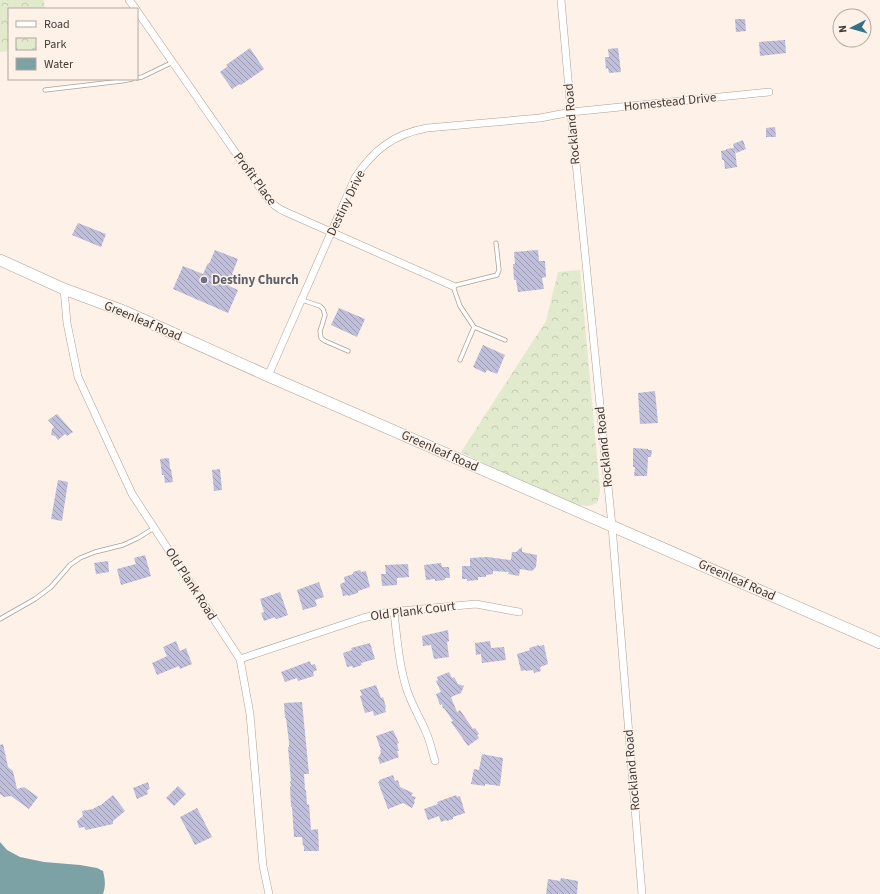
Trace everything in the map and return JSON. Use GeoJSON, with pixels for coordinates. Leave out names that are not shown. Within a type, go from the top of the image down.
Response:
{"type":"FeatureCollection","features":[{"type":"Feature","properties":{"kind":"main road","name":"Greenleaf Road"},"geometry":{"type":"LineString","coordinates":[[0,260],[64,289],[126,312],[268,376],[880,643]]}},
{"type":"Feature","properties":{"kind":"street","name":"Rockland Road"},"geometry":{"type":"LineString","coordinates":[[561,0],[570,112],[612,526],[642,894]]}},
{"type":"Feature","properties":{"kind":"street","name":"Profit Place"},"geometry":{"type":"LineString","coordinates":[[138,13],[272,204],[280,210],[453,286]]}},
{"type":"Feature","properties":{"kind":"street","name":"Homestead Drive"},"geometry":{"type":"LineString","coordinates":[[570,112],[769,92]]}},
{"type":"Feature","properties":{"kind":"street","name":"Destiny Drive"},"geometry":{"type":"LineString","coordinates":[[268,376],[352,186],[362,168],[376,152],[397,137],[427,128],[540,118],[570,112]]}},
{"type":"Feature","properties":{"kind":"street","name":"Old Plank Road"},"geometry":{"type":"LineString","coordinates":[[64,289],[67,323],[78,377],[132,494],[240,659],[250,714],[263,866],[269,894]]}},
{"type":"Feature","properties":{"kind":"street","name":"Old Plank Court"},"geometry":{"type":"LineString","coordinates":[[240,659],[363,618],[383,613],[476,604],[519,612]]}},
{"type":"Feature","properties":{"kind":"street"},"geometry":{"type":"LineString","coordinates":[[394,612],[401,667],[407,690],[414,709],[428,737],[435,761]]}},
{"type":"Feature","properties":{"kind":"lane"},"geometry":{"type":"LineString","coordinates":[[138,78],[173,62]]}},
{"type":"Feature","properties":{"kind":"lane"},"geometry":{"type":"LineString","coordinates":[[45,90],[103,84],[122,80]]}},
{"type":"Feature","properties":{"kind":"lane"},"geometry":{"type":"LineString","coordinates":[[496,243],[499,270],[497,275],[453,286],[460,306],[474,327],[505,340]]}},
{"type":"Feature","properties":{"kind":"lane"},"geometry":{"type":"LineString","coordinates":[[302,300],[320,306],[323,309],[325,315],[320,331],[321,338],[325,342],[348,351]]}},
{"type":"Feature","properties":{"kind":"lane"},"geometry":{"type":"LineString","coordinates":[[460,360],[474,327]]}},
{"type":"Feature","properties":{"kind":"lane"},"geometry":{"type":"LineString","coordinates":[[0,619],[35,599],[51,587],[70,566],[80,558],[138,538],[154,528]]}},
{"type":"Feature","properties":{"kind":"green space"},"geometry":{"type":"Polygon","coordinates":[[[0,0],[44,0],[45,8],[8,8],[8,51],[0,52],[0,0]]]}},
{"type":"Feature","properties":{"kind":"green space"},"geometry":{"type":"Polygon","coordinates":[[[580,270],[600,490],[597,503],[588,506],[576,505],[515,479],[461,452],[546,321],[558,272],[580,270]]]}},
{"type":"Feature","properties":{"kind":"water"},"geometry":{"type":"Polygon","coordinates":[[[0,842],[7,850],[20,857],[44,862],[80,865],[97,868],[103,871],[105,888],[103,894],[0,894],[0,842]]]}},
{"type":"Feature","properties":{"kind":"building"},"geometry":{"type":"Polygon","coordinates":[[[735,19],[745,19],[746,31],[736,32],[735,19]]]}},
{"type":"Feature","properties":{"kind":"building"},"geometry":{"type":"Polygon","coordinates":[[[785,40],[786,53],[760,56],[759,42],[785,40]]]}},
{"type":"Feature","properties":{"kind":"building"},"geometry":{"type":"Polygon","coordinates":[[[250,48],[264,69],[241,85],[240,84],[232,89],[220,72],[228,66],[226,65],[250,48]]]}},
{"type":"Feature","properties":{"kind":"building"},"geometry":{"type":"Polygon","coordinates":[[[618,48],[621,72],[609,73],[608,68],[606,69],[605,57],[609,57],[608,49],[618,48]]]}},
{"type":"Feature","properties":{"kind":"building"},"geometry":{"type":"Polygon","coordinates":[[[775,127],[776,137],[766,137],[766,128],[775,127]]]}},
{"type":"Feature","properties":{"kind":"building"},"geometry":{"type":"Polygon","coordinates":[[[743,140],[746,149],[736,153],[735,150],[737,167],[725,169],[721,151],[734,148],[733,144],[743,140]]]}},
{"type":"Feature","properties":{"kind":"building"},"geometry":{"type":"Polygon","coordinates":[[[78,223],[106,234],[101,247],[72,235],[78,223]]]}},
{"type":"Feature","properties":{"kind":"building","name":"Destiny Church"},"geometry":{"type":"Polygon","coordinates":[[[215,250],[238,259],[229,286],[238,290],[228,313],[173,289],[183,266],[203,274],[215,250]]]}},
{"type":"Feature","properties":{"kind":"building"},"geometry":{"type":"Polygon","coordinates":[[[538,250],[539,261],[545,261],[546,277],[542,278],[544,289],[518,292],[516,280],[514,280],[514,252],[538,250]]]}},
{"type":"Feature","properties":{"kind":"building"},"geometry":{"type":"Polygon","coordinates":[[[339,308],[365,319],[357,337],[331,325],[339,308]]]}},
{"type":"Feature","properties":{"kind":"building"},"geometry":{"type":"Polygon","coordinates":[[[483,345],[505,355],[497,374],[487,370],[485,373],[473,367],[483,345]]]}},
{"type":"Feature","properties":{"kind":"building"},"geometry":{"type":"Polygon","coordinates":[[[655,391],[658,423],[640,424],[638,393],[655,391]]]}},
{"type":"Feature","properties":{"kind":"building"},"geometry":{"type":"Polygon","coordinates":[[[57,414],[73,432],[67,436],[65,434],[58,440],[55,436],[51,435],[54,427],[48,420],[57,414]]]}},
{"type":"Feature","properties":{"kind":"building"},"geometry":{"type":"Polygon","coordinates":[[[633,448],[652,450],[651,457],[648,457],[647,476],[634,476],[635,467],[633,467],[633,448]]]}},
{"type":"Feature","properties":{"kind":"building"},"geometry":{"type":"Polygon","coordinates":[[[169,458],[173,482],[165,483],[164,475],[162,475],[160,459],[169,458]]]}},
{"type":"Feature","properties":{"kind":"building"},"geometry":{"type":"Polygon","coordinates":[[[220,469],[222,490],[214,491],[212,470],[220,469]]]}},
{"type":"Feature","properties":{"kind":"building"},"geometry":{"type":"Polygon","coordinates":[[[58,480],[68,482],[62,521],[51,519],[58,480]]]}},
{"type":"Feature","properties":{"kind":"building"},"geometry":{"type":"Polygon","coordinates":[[[522,547],[522,552],[537,555],[536,567],[532,571],[520,569],[519,576],[508,574],[509,572],[493,571],[493,574],[486,575],[486,577],[478,577],[478,580],[467,581],[467,579],[462,579],[462,566],[470,566],[470,558],[487,557],[511,560],[512,552],[516,552],[522,547]]]}},
{"type":"Feature","properties":{"kind":"building"},"geometry":{"type":"Polygon","coordinates":[[[145,555],[151,576],[121,585],[117,569],[136,564],[134,558],[145,555]]]}},
{"type":"Feature","properties":{"kind":"building"},"geometry":{"type":"Polygon","coordinates":[[[108,561],[109,572],[96,574],[94,563],[108,561]]]}},
{"type":"Feature","properties":{"kind":"building"},"geometry":{"type":"Polygon","coordinates":[[[441,563],[442,567],[449,567],[450,578],[435,581],[435,579],[426,580],[424,565],[441,563]]]}},
{"type":"Feature","properties":{"kind":"building"},"geometry":{"type":"Polygon","coordinates":[[[408,564],[409,577],[397,578],[397,585],[382,586],[381,574],[386,574],[385,565],[408,564]]]}},
{"type":"Feature","properties":{"kind":"building"},"geometry":{"type":"Polygon","coordinates":[[[360,570],[361,572],[366,571],[370,587],[358,591],[358,593],[343,596],[340,584],[345,582],[344,577],[360,570]]]}},
{"type":"Feature","properties":{"kind":"building"},"geometry":{"type":"Polygon","coordinates":[[[319,582],[324,597],[315,600],[317,606],[303,610],[297,590],[319,582]]]}},
{"type":"Feature","properties":{"kind":"building"},"geometry":{"type":"Polygon","coordinates":[[[280,592],[288,615],[276,619],[275,617],[264,621],[261,613],[264,612],[260,599],[280,592]]]}},
{"type":"Feature","properties":{"kind":"building"},"geometry":{"type":"Polygon","coordinates":[[[448,630],[449,641],[447,642],[449,657],[434,659],[431,645],[423,646],[422,636],[448,630]]]}},
{"type":"Feature","properties":{"kind":"building"},"geometry":{"type":"Polygon","coordinates":[[[176,641],[180,651],[186,648],[192,664],[180,669],[179,666],[157,675],[152,663],[167,656],[163,647],[176,641]]]}},
{"type":"Feature","properties":{"kind":"building"},"geometry":{"type":"Polygon","coordinates":[[[490,641],[491,648],[504,647],[506,660],[482,663],[481,654],[476,655],[475,643],[490,641]]]}},
{"type":"Feature","properties":{"kind":"building"},"geometry":{"type":"Polygon","coordinates":[[[370,643],[375,659],[361,663],[362,665],[353,668],[352,666],[347,667],[343,653],[352,650],[351,648],[370,643]]]}},
{"type":"Feature","properties":{"kind":"building"},"geometry":{"type":"Polygon","coordinates":[[[544,645],[548,664],[540,667],[541,671],[534,673],[533,670],[521,671],[517,654],[530,650],[529,648],[544,645]]]}},
{"type":"Feature","properties":{"kind":"building"},"geometry":{"type":"Polygon","coordinates":[[[310,661],[311,665],[315,664],[317,670],[313,672],[314,676],[298,681],[297,678],[285,682],[281,672],[310,661]]]}},
{"type":"Feature","properties":{"kind":"building"},"geometry":{"type":"Polygon","coordinates":[[[449,672],[458,684],[464,686],[461,693],[451,697],[457,712],[460,710],[473,729],[475,728],[479,734],[477,735],[479,738],[468,746],[451,722],[453,721],[444,708],[443,709],[442,704],[440,705],[436,694],[441,692],[436,681],[438,680],[437,677],[449,672]]]}},
{"type":"Feature","properties":{"kind":"building"},"geometry":{"type":"Polygon","coordinates":[[[376,685],[381,698],[383,697],[386,712],[374,716],[373,711],[365,713],[360,696],[362,695],[360,690],[376,685]]]}},
{"type":"Feature","properties":{"kind":"building"},"geometry":{"type":"Polygon","coordinates":[[[302,702],[309,774],[304,774],[305,790],[307,805],[309,804],[311,830],[318,829],[319,851],[304,851],[302,837],[294,837],[291,807],[289,742],[284,703],[302,702]]]}},
{"type":"Feature","properties":{"kind":"building"},"geometry":{"type":"Polygon","coordinates":[[[393,730],[399,743],[397,744],[399,751],[397,751],[399,757],[380,764],[378,758],[381,750],[376,736],[393,730]]]}},
{"type":"Feature","properties":{"kind":"building"},"geometry":{"type":"Polygon","coordinates":[[[3,744],[8,767],[13,771],[17,789],[24,787],[38,797],[29,809],[11,796],[4,797],[0,794],[0,745],[3,744]]]}},
{"type":"Feature","properties":{"kind":"building"},"geometry":{"type":"Polygon","coordinates":[[[482,754],[503,758],[500,786],[471,784],[474,769],[479,770],[482,754]]]}},
{"type":"Feature","properties":{"kind":"building"},"geometry":{"type":"Polygon","coordinates":[[[393,775],[395,781],[398,780],[400,787],[413,793],[411,796],[416,797],[412,808],[403,803],[388,809],[378,782],[380,781],[379,780],[393,775]]]}},
{"type":"Feature","properties":{"kind":"building"},"geometry":{"type":"Polygon","coordinates":[[[148,782],[150,789],[147,790],[148,794],[137,799],[133,788],[148,782]]]}},
{"type":"Feature","properties":{"kind":"building"},"geometry":{"type":"Polygon","coordinates":[[[178,786],[186,794],[174,806],[166,798],[178,786]]]}},
{"type":"Feature","properties":{"kind":"building"},"geometry":{"type":"Polygon","coordinates":[[[113,795],[125,811],[113,821],[113,824],[86,830],[84,827],[79,828],[77,821],[83,816],[82,811],[93,809],[101,805],[113,795]]]}},
{"type":"Feature","properties":{"kind":"building"},"geometry":{"type":"Polygon","coordinates":[[[456,795],[457,797],[460,796],[465,813],[453,817],[453,819],[447,821],[441,822],[439,816],[428,820],[424,809],[438,804],[437,802],[456,795]]]}},
{"type":"Feature","properties":{"kind":"building"},"geometry":{"type":"Polygon","coordinates":[[[197,808],[212,837],[195,845],[180,817],[197,808]]]}},
{"type":"Feature","properties":{"kind":"building"},"geometry":{"type":"Polygon","coordinates":[[[561,878],[578,881],[577,894],[546,894],[548,879],[560,881],[561,878]]]}},
{"type":"Feature","properties":{"kind":"place","name":"Destiny Church"},"geometry":{"type":"Point","coordinates":[204,280]}}]}
